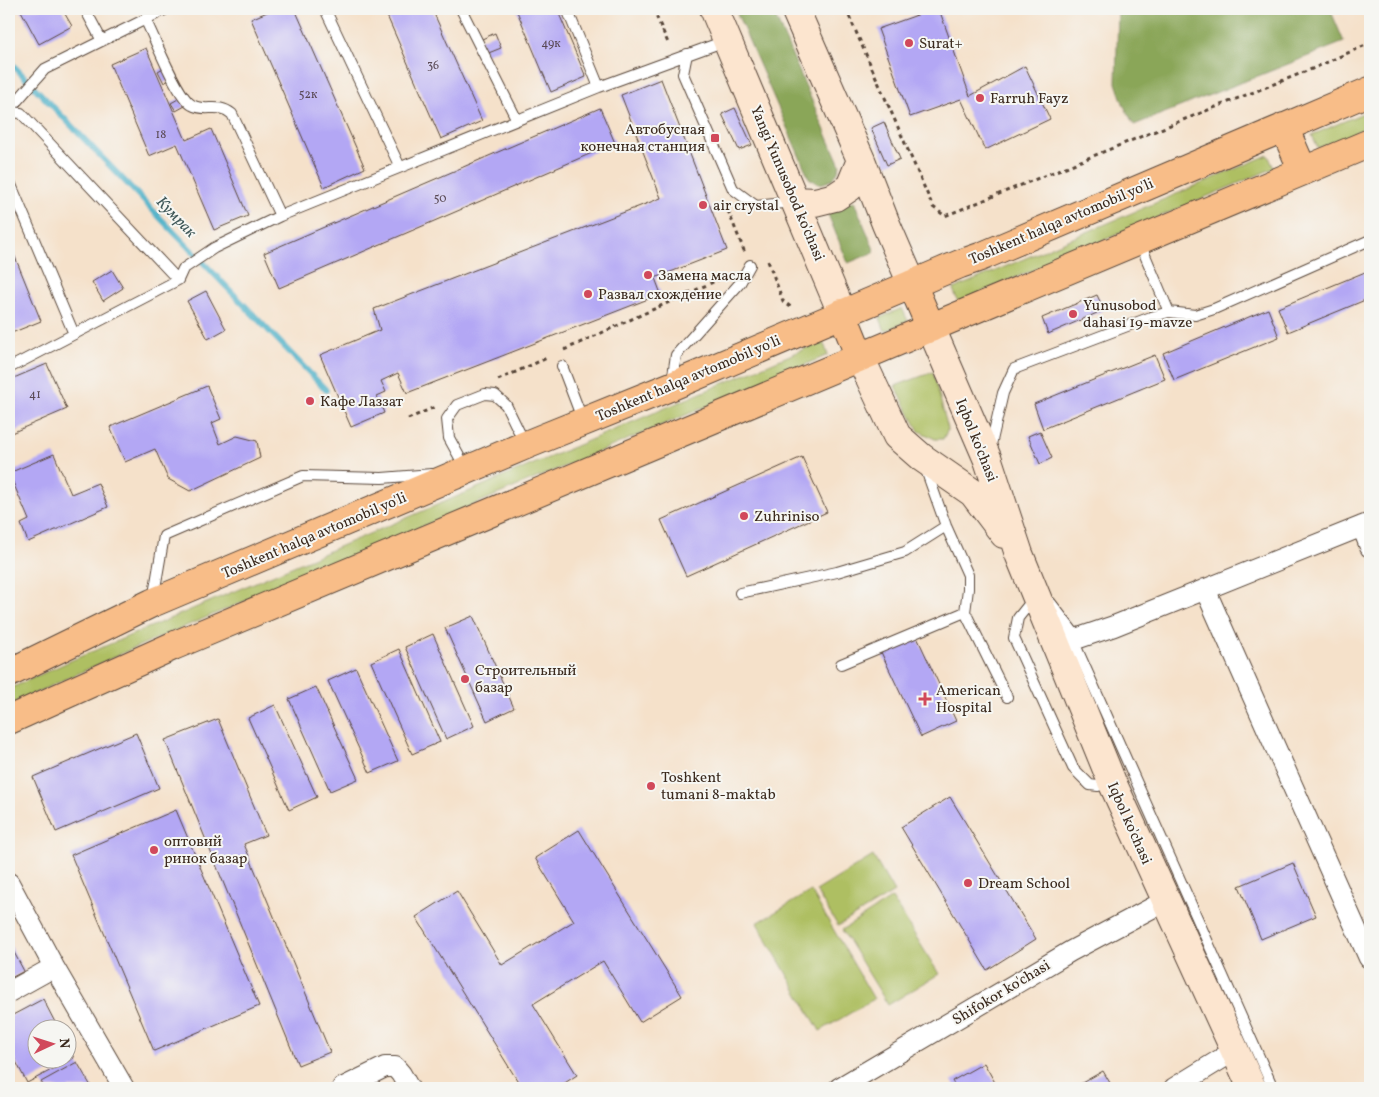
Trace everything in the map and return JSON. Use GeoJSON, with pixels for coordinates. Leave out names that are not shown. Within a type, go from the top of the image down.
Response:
{"type":"FeatureCollection","features":[{"type":"Feature","properties":{"kind":"highway","name":"Toshkent halqa avtomobil yo'li"},"geometry":{"type":"LineString","coordinates":[[10,669],[152,603],[467,471],[526,444],[672,386],[1370,91]]}},
{"type":"Feature","properties":{"kind":"highway"},"geometry":{"type":"LineString","coordinates":[[1284,127],[1303,171]]}},
{"type":"Feature","properties":{"kind":"highway"},"geometry":{"type":"LineString","coordinates":[[9,720],[173,646],[1370,143]]}},
{"type":"Feature","properties":{"kind":"highway"},"geometry":{"type":"LineString","coordinates":[[912,284],[930,328]]}},
{"type":"Feature","properties":{"kind":"highway","name":"Yangi Yunusobod ko'chasi"},"geometry":{"type":"LineString","coordinates":[[842,313],[860,357]]}},
{"type":"Feature","properties":{"kind":"street","name":"Yangi Yunusobod ko'chasi"},"geometry":{"type":"LineString","coordinates":[[714,9],[842,313]]}},
{"type":"Feature","properties":{"kind":"street"},"geometry":{"type":"LineString","coordinates":[[795,9],[861,160],[912,284]]}},
{"type":"Feature","properties":{"kind":"street"},"geometry":{"type":"LineString","coordinates":[[795,202],[815,202],[835,197],[850,187],[861,160]]}},
{"type":"Feature","properties":{"kind":"street","name":"Iqbol ko'chasi"},"geometry":{"type":"LineString","coordinates":[[930,328],[988,460],[1019,554],[1112,782],[1252,1088]]}},
{"type":"Feature","properties":{"kind":"street","name":"Iqbol ko'chasi"},"geometry":{"type":"LineString","coordinates":[[860,357],[897,436],[921,456],[974,493],[1019,554]]}},
{"type":"Feature","properties":{"kind":"street"},"geometry":{"type":"LineString","coordinates":[[1036,595],[1057,617],[1074,640],[1114,626],[1366,525],[1370,548]]}},
{"type":"Feature","properties":{"kind":"street"},"geometry":{"type":"LineString","coordinates":[[1205,589],[1368,958]]}},
{"type":"Feature","properties":{"kind":"street"},"geometry":{"type":"LineString","coordinates":[[9,883],[54,967],[124,1088]]}},
{"type":"Feature","properties":{"kind":"street","name":"Shifokor ko'chasi"},"geometry":{"type":"LineString","coordinates":[[840,1088],[1071,951],[1165,901]]}},
{"type":"Feature","properties":{"kind":"street"},"geometry":{"type":"LineString","coordinates":[[9,992],[54,967]]}},
{"type":"Feature","properties":{"kind":"street"},"geometry":{"type":"LineString","coordinates":[[1174,1088],[1234,1051]]}},
{"type":"Feature","properties":{"kind":"street"},"geometry":{"type":"LineString","coordinates":[[342,1088],[385,1067],[395,1068],[401,1074],[408,1088]]}},
{"type":"Feature","properties":{"kind":"lane"},"geometry":{"type":"LineString","coordinates":[[85,9],[102,41]]}},
{"type":"Feature","properties":{"kind":"lane"},"geometry":{"type":"LineString","coordinates":[[166,9],[45,69],[9,111],[20,113],[178,280]]}},
{"type":"Feature","properties":{"kind":"lane"},"geometry":{"type":"LineString","coordinates":[[325,9],[400,167]]}},
{"type":"Feature","properties":{"kind":"lane"},"geometry":{"type":"LineString","coordinates":[[460,9],[517,120]]}},
{"type":"Feature","properties":{"kind":"lane"},"geometry":{"type":"LineString","coordinates":[[566,9],[599,87]]}},
{"type":"Feature","properties":{"kind":"lane"},"geometry":{"type":"LineString","coordinates":[[146,19],[179,90],[191,105],[204,108],[224,108],[232,114],[280,216]]}},
{"type":"Feature","properties":{"kind":"lane"},"geometry":{"type":"LineString","coordinates":[[9,368],[178,280],[183,270],[214,248],[280,216],[599,87],[674,58],[728,40]]}},
{"type":"Feature","properties":{"kind":"lane"},"geometry":{"type":"LineString","coordinates":[[687,54],[683,74],[733,189],[756,206],[795,202]]}},
{"type":"Feature","properties":{"kind":"lane"},"geometry":{"type":"LineString","coordinates":[[9,180],[74,334]]}},
{"type":"Feature","properties":{"kind":"lane"},"geometry":{"type":"LineString","coordinates":[[1139,240],[1169,312]]}},
{"type":"Feature","properties":{"kind":"lane"},"geometry":{"type":"LineString","coordinates":[[988,460],[1003,393],[1014,369],[1151,317],[1169,312],[1195,315],[1214,309],[1370,240]]}},
{"type":"Feature","properties":{"kind":"lane"},"geometry":{"type":"LineString","coordinates":[[672,386],[676,355],[740,283],[750,265]]}},
{"type":"Feature","properties":{"kind":"lane"},"geometry":{"type":"LineString","coordinates":[[562,366],[584,422]]}},
{"type":"Feature","properties":{"kind":"lane"},"geometry":{"type":"LineString","coordinates":[[152,603],[164,536],[303,476],[382,478],[467,471],[449,438],[447,418],[457,405],[485,394],[495,395],[506,405],[526,444]]}},
{"type":"Feature","properties":{"kind":"lane"},"geometry":{"type":"LineString","coordinates":[[921,456],[946,526],[968,575],[965,612],[1007,697]]}},
{"type":"Feature","properties":{"kind":"lane"},"geometry":{"type":"LineString","coordinates":[[740,593],[837,572],[905,552],[946,526]]}},
{"type":"Feature","properties":{"kind":"lane"},"geometry":{"type":"LineString","coordinates":[[1036,595],[1018,618],[1014,638],[1073,768],[1090,785],[1098,786],[1112,782]]}},
{"type":"Feature","properties":{"kind":"lane"},"geometry":{"type":"LineString","coordinates":[[841,664],[965,612]]}},
{"type":"Feature","properties":{"kind":"lane"},"geometry":{"type":"LineString","coordinates":[[1074,640],[1273,1088]]}},
{"type":"Feature","properties":{"kind":"path"},"geometry":{"type":"LineString","coordinates":[[653,9],[674,58]]}},
{"type":"Feature","properties":{"kind":"path"},"geometry":{"type":"LineString","coordinates":[[846,9],[933,207],[945,216],[1135,138],[1312,69],[1370,43]]}},
{"type":"Feature","properties":{"kind":"path"},"geometry":{"type":"LineString","coordinates":[[492,382],[656,310],[750,265],[724,200]]}},
{"type":"Feature","properties":{"kind":"path"},"geometry":{"type":"LineString","coordinates":[[408,419],[438,406]]}},
{"type":"Feature","properties":{"kind":"green space"},"geometry":{"type":"Polygon","coordinates":[[[735,9],[772,9],[840,165],[837,173],[830,181],[818,184],[809,178],[735,9]]]}},
{"type":"Feature","properties":{"kind":"green space"},"geometry":{"type":"Polygon","coordinates":[[[1330,9],[1344,42],[1134,125],[1124,106],[1116,83],[1118,10],[1330,9]]]}},
{"type":"Feature","properties":{"kind":"green space"},"geometry":{"type":"Polygon","coordinates":[[[1370,110],[1370,126],[1318,148],[1312,135],[1370,110]]]}},
{"type":"Feature","properties":{"kind":"green space"},"geometry":{"type":"Polygon","coordinates":[[[1268,155],[1274,168],[958,302],[953,289],[1268,155]]]}},
{"type":"Feature","properties":{"kind":"green space"},"geometry":{"type":"Polygon","coordinates":[[[854,201],[875,252],[848,263],[827,212],[854,201]]]}},
{"type":"Feature","properties":{"kind":"green space"},"geometry":{"type":"Polygon","coordinates":[[[902,308],[908,321],[885,331],[880,318],[902,308]]]}},
{"type":"Feature","properties":{"kind":"green space"},"geometry":{"type":"Polygon","coordinates":[[[823,341],[828,355],[134,648],[9,705],[9,689],[70,661],[823,341]]]}},
{"type":"Feature","properties":{"kind":"green space"},"geometry":{"type":"Polygon","coordinates":[[[933,372],[948,429],[943,439],[935,439],[919,431],[895,386],[933,372]]]}},
{"type":"Feature","properties":{"kind":"green space"},"geometry":{"type":"Polygon","coordinates":[[[873,856],[894,892],[838,926],[816,891],[873,856]]]}},
{"type":"Feature","properties":{"kind":"green space"},"geometry":{"type":"Polygon","coordinates":[[[811,891],[874,999],[820,1031],[757,923],[811,891]]]}},
{"type":"Feature","properties":{"kind":"green space"},"geometry":{"type":"Polygon","coordinates":[[[892,898],[939,974],[888,1005],[842,930],[892,898]]]}},
{"type":"Feature","properties":{"kind":"building"},"geometry":{"type":"Polygon","coordinates":[[[20,9],[62,9],[72,26],[39,44],[20,9]]]}},
{"type":"Feature","properties":{"kind":"building"},"geometry":{"type":"Polygon","coordinates":[[[274,9],[295,9],[365,168],[324,187],[251,19],[274,9]]]}},
{"type":"Feature","properties":{"kind":"building"},"geometry":{"type":"Polygon","coordinates":[[[384,9],[432,9],[482,121],[441,139],[384,9]]]}},
{"type":"Feature","properties":{"kind":"building"},"geometry":{"type":"Polygon","coordinates":[[[516,9],[557,9],[586,77],[551,92],[516,9]]]}},
{"type":"Feature","properties":{"kind":"building"},"geometry":{"type":"Polygon","coordinates":[[[934,9],[939,9],[970,96],[1025,66],[1050,119],[985,150],[961,99],[910,117],[878,29],[934,9]]]}},
{"type":"Feature","properties":{"kind":"building"},"geometry":{"type":"Polygon","coordinates":[[[495,33],[501,48],[486,54],[480,40],[495,33]]]}},
{"type":"Feature","properties":{"kind":"building"},"geometry":{"type":"Polygon","coordinates":[[[146,48],[186,140],[211,129],[248,216],[214,230],[177,144],[149,156],[110,64],[146,48]]]}},
{"type":"Feature","properties":{"kind":"building"},"geometry":{"type":"Polygon","coordinates":[[[165,67],[171,79],[164,83],[158,71],[165,67]]]}},
{"type":"Feature","properties":{"kind":"building"},"geometry":{"type":"Polygon","coordinates":[[[661,79],[727,250],[655,278],[661,294],[407,393],[398,373],[381,381],[386,392],[377,396],[384,413],[351,427],[320,355],[380,330],[374,309],[661,198],[621,95],[661,79]]]}},
{"type":"Feature","properties":{"kind":"building"},"geometry":{"type":"Polygon","coordinates":[[[180,98],[185,106],[176,111],[171,103],[180,98]]]}},
{"type":"Feature","properties":{"kind":"building"},"geometry":{"type":"Polygon","coordinates":[[[600,108],[615,143],[279,288],[264,253],[600,108]]]}},
{"type":"Feature","properties":{"kind":"building"},"geometry":{"type":"Polygon","coordinates":[[[735,108],[752,145],[739,150],[722,114],[735,108]]]}},
{"type":"Feature","properties":{"kind":"building"},"geometry":{"type":"Polygon","coordinates":[[[884,122],[900,159],[887,165],[871,128],[884,122]]]}},
{"type":"Feature","properties":{"kind":"building"},"geometry":{"type":"Polygon","coordinates":[[[9,242],[41,321],[9,334],[9,242]]]}},
{"type":"Feature","properties":{"kind":"building"},"geometry":{"type":"Polygon","coordinates":[[[112,270],[123,288],[103,301],[92,282],[112,270]]]}},
{"type":"Feature","properties":{"kind":"building"},"geometry":{"type":"Polygon","coordinates":[[[1370,270],[1370,298],[1288,332],[1278,308],[1370,270]]]}},
{"type":"Feature","properties":{"kind":"building"},"geometry":{"type":"Polygon","coordinates":[[[206,291],[226,329],[208,339],[187,301],[206,291]]]}},
{"type":"Feature","properties":{"kind":"building","name":"Yunusobod dahasi 19-mavze"},"geometry":{"type":"Polygon","coordinates":[[[1097,295],[1104,310],[1048,334],[1042,318],[1097,295]]]}},
{"type":"Feature","properties":{"kind":"building"},"geometry":{"type":"Polygon","coordinates":[[[1268,309],[1279,337],[1174,380],[1163,353],[1268,309]]]}},
{"type":"Feature","properties":{"kind":"building"},"geometry":{"type":"Polygon","coordinates":[[[1155,355],[1165,379],[1043,429],[1034,404],[1155,355]]]}},
{"type":"Feature","properties":{"kind":"building"},"geometry":{"type":"Polygon","coordinates":[[[47,364],[67,409],[9,434],[9,380],[47,364]]]}},
{"type":"Feature","properties":{"kind":"building"},"geometry":{"type":"Polygon","coordinates":[[[207,386],[221,419],[212,423],[220,444],[237,436],[257,441],[260,458],[190,491],[168,479],[155,449],[125,462],[110,427],[207,386]]]}},
{"type":"Feature","properties":{"kind":"building"},"geometry":{"type":"Polygon","coordinates":[[[1040,431],[1052,458],[1040,464],[1028,436],[1040,431]]]}},
{"type":"Feature","properties":{"kind":"building"},"geometry":{"type":"Polygon","coordinates":[[[54,454],[71,494],[98,483],[108,507],[28,542],[21,524],[29,520],[9,473],[54,454]]]}},
{"type":"Feature","properties":{"kind":"building"},"geometry":{"type":"Polygon","coordinates":[[[802,457],[827,512],[686,576],[661,520],[802,457]]]}},
{"type":"Feature","properties":{"kind":"building"},"geometry":{"type":"Polygon","coordinates":[[[473,616],[514,708],[487,721],[445,628],[473,616]]]}},
{"type":"Feature","properties":{"kind":"building"},"geometry":{"type":"Polygon","coordinates":[[[433,634],[474,726],[446,739],[405,647],[433,634]]]}},
{"type":"Feature","properties":{"kind":"building","name":"American Hospital"},"geometry":{"type":"Polygon","coordinates":[[[916,635],[956,721],[921,737],[881,652],[916,635]]]}},
{"type":"Feature","properties":{"kind":"building"},"geometry":{"type":"Polygon","coordinates":[[[399,649],[440,742],[412,754],[371,662],[399,649]]]}},
{"type":"Feature","properties":{"kind":"building"},"geometry":{"type":"Polygon","coordinates":[[[356,668],[398,761],[370,773],[328,681],[356,668]]]}},
{"type":"Feature","properties":{"kind":"building"},"geometry":{"type":"Polygon","coordinates":[[[316,687],[358,779],[330,791],[289,699],[316,687]]]}},
{"type":"Feature","properties":{"kind":"building"},"geometry":{"type":"Polygon","coordinates":[[[275,705],[317,797],[289,810],[248,718],[275,705]]]}},
{"type":"Feature","properties":{"kind":"building"},"geometry":{"type":"Polygon","coordinates":[[[218,719],[266,835],[244,844],[330,1052],[298,1065],[165,740],[218,719]]]}},
{"type":"Feature","properties":{"kind":"building"},"geometry":{"type":"Polygon","coordinates":[[[136,733],[159,788],[56,832],[33,777],[136,733]]]}},
{"type":"Feature","properties":{"kind":"building","name":"Dream School"},"geometry":{"type":"Polygon","coordinates":[[[950,797],[1036,939],[987,970],[901,827],[950,797]]]}},
{"type":"Feature","properties":{"kind":"building"},"geometry":{"type":"Polygon","coordinates":[[[176,810],[259,1006],[154,1051],[71,855],[176,810]]]}},
{"type":"Feature","properties":{"kind":"building"},"geometry":{"type":"Polygon","coordinates":[[[579,830],[682,996],[640,1022],[603,961],[533,1004],[577,1075],[557,1088],[522,1088],[416,917],[457,891],[502,965],[574,921],[535,858],[579,830]]]}},
{"type":"Feature","properties":{"kind":"building"},"geometry":{"type":"Polygon","coordinates":[[[1293,863],[1316,916],[1261,939],[1239,886],[1293,863]]]}},
{"type":"Feature","properties":{"kind":"building"},"geometry":{"type":"Polygon","coordinates":[[[9,943],[24,971],[9,979],[9,943]]]}},
{"type":"Feature","properties":{"kind":"building"},"geometry":{"type":"Polygon","coordinates":[[[43,999],[54,1020],[28,1020],[28,1070],[51,1070],[27,1083],[9,1048],[9,1017],[43,999]]]}},
{"type":"Feature","properties":{"kind":"building"},"geometry":{"type":"Polygon","coordinates":[[[984,1063],[998,1088],[956,1088],[952,1081],[984,1063]]]}},
{"type":"Feature","properties":{"kind":"building"},"geometry":{"type":"Polygon","coordinates":[[[78,1064],[92,1088],[45,1088],[41,1082],[63,1070],[78,1070],[78,1064]]]}},
{"type":"Feature","properties":{"kind":"building"},"geometry":{"type":"Polygon","coordinates":[[[1103,1071],[1113,1088],[1073,1088],[1103,1071]]]}},
{"type":"Feature","properties":{"kind":"waterway","name":"Кумрак"},"geometry":{"type":"LineString","coordinates":[[9,61],[326,390]]}},
{"type":"Feature","properties":{"kind":"place","name":"Surat+"},"geometry":{"type":"Point","coordinates":[909,43]}},
{"type":"Feature","properties":{"kind":"place","name":"Farruh Fayz"},"geometry":{"type":"Point","coordinates":[980,98]}},
{"type":"Feature","properties":{"kind":"place","name":"Автобусная конечная станция"},"geometry":{"type":"Point","coordinates":[715,138]}},
{"type":"Feature","properties":{"kind":"place","name":"air crystal"},"geometry":{"type":"Point","coordinates":[703,205]}},
{"type":"Feature","properties":{"kind":"place","name":"Замена масла"},"geometry":{"type":"Point","coordinates":[648,275]}},
{"type":"Feature","properties":{"kind":"place","name":"Развал схождение"},"geometry":{"type":"Point","coordinates":[588,294]}},
{"type":"Feature","properties":{"kind":"place","name":"Yunusobod dahasi 19-mavze"},"geometry":{"type":"Point","coordinates":[1073,314]}},
{"type":"Feature","properties":{"kind":"place","name":"Кафе Лаззат"},"geometry":{"type":"Point","coordinates":[310,401]}},
{"type":"Feature","properties":{"kind":"place","name":"Zuhriniso"},"geometry":{"type":"Point","coordinates":[744,516]}},
{"type":"Feature","properties":{"kind":"place","name":"Строительный базар"},"geometry":{"type":"Point","coordinates":[465,679]}},
{"type":"Feature","properties":{"kind":"place","name":"American Hospital"},"geometry":{"type":"Point","coordinates":[925,699]}},
{"type":"Feature","properties":{"kind":"place","name":"Toshkent tumani 8-maktab"},"geometry":{"type":"Point","coordinates":[651,786]}},
{"type":"Feature","properties":{"kind":"place","name":"оптовий ринок базар"},"geometry":{"type":"Point","coordinates":[154,850]}},
{"type":"Feature","properties":{"kind":"place","name":"Dream School"},"geometry":{"type":"Point","coordinates":[968,883]}}]}
